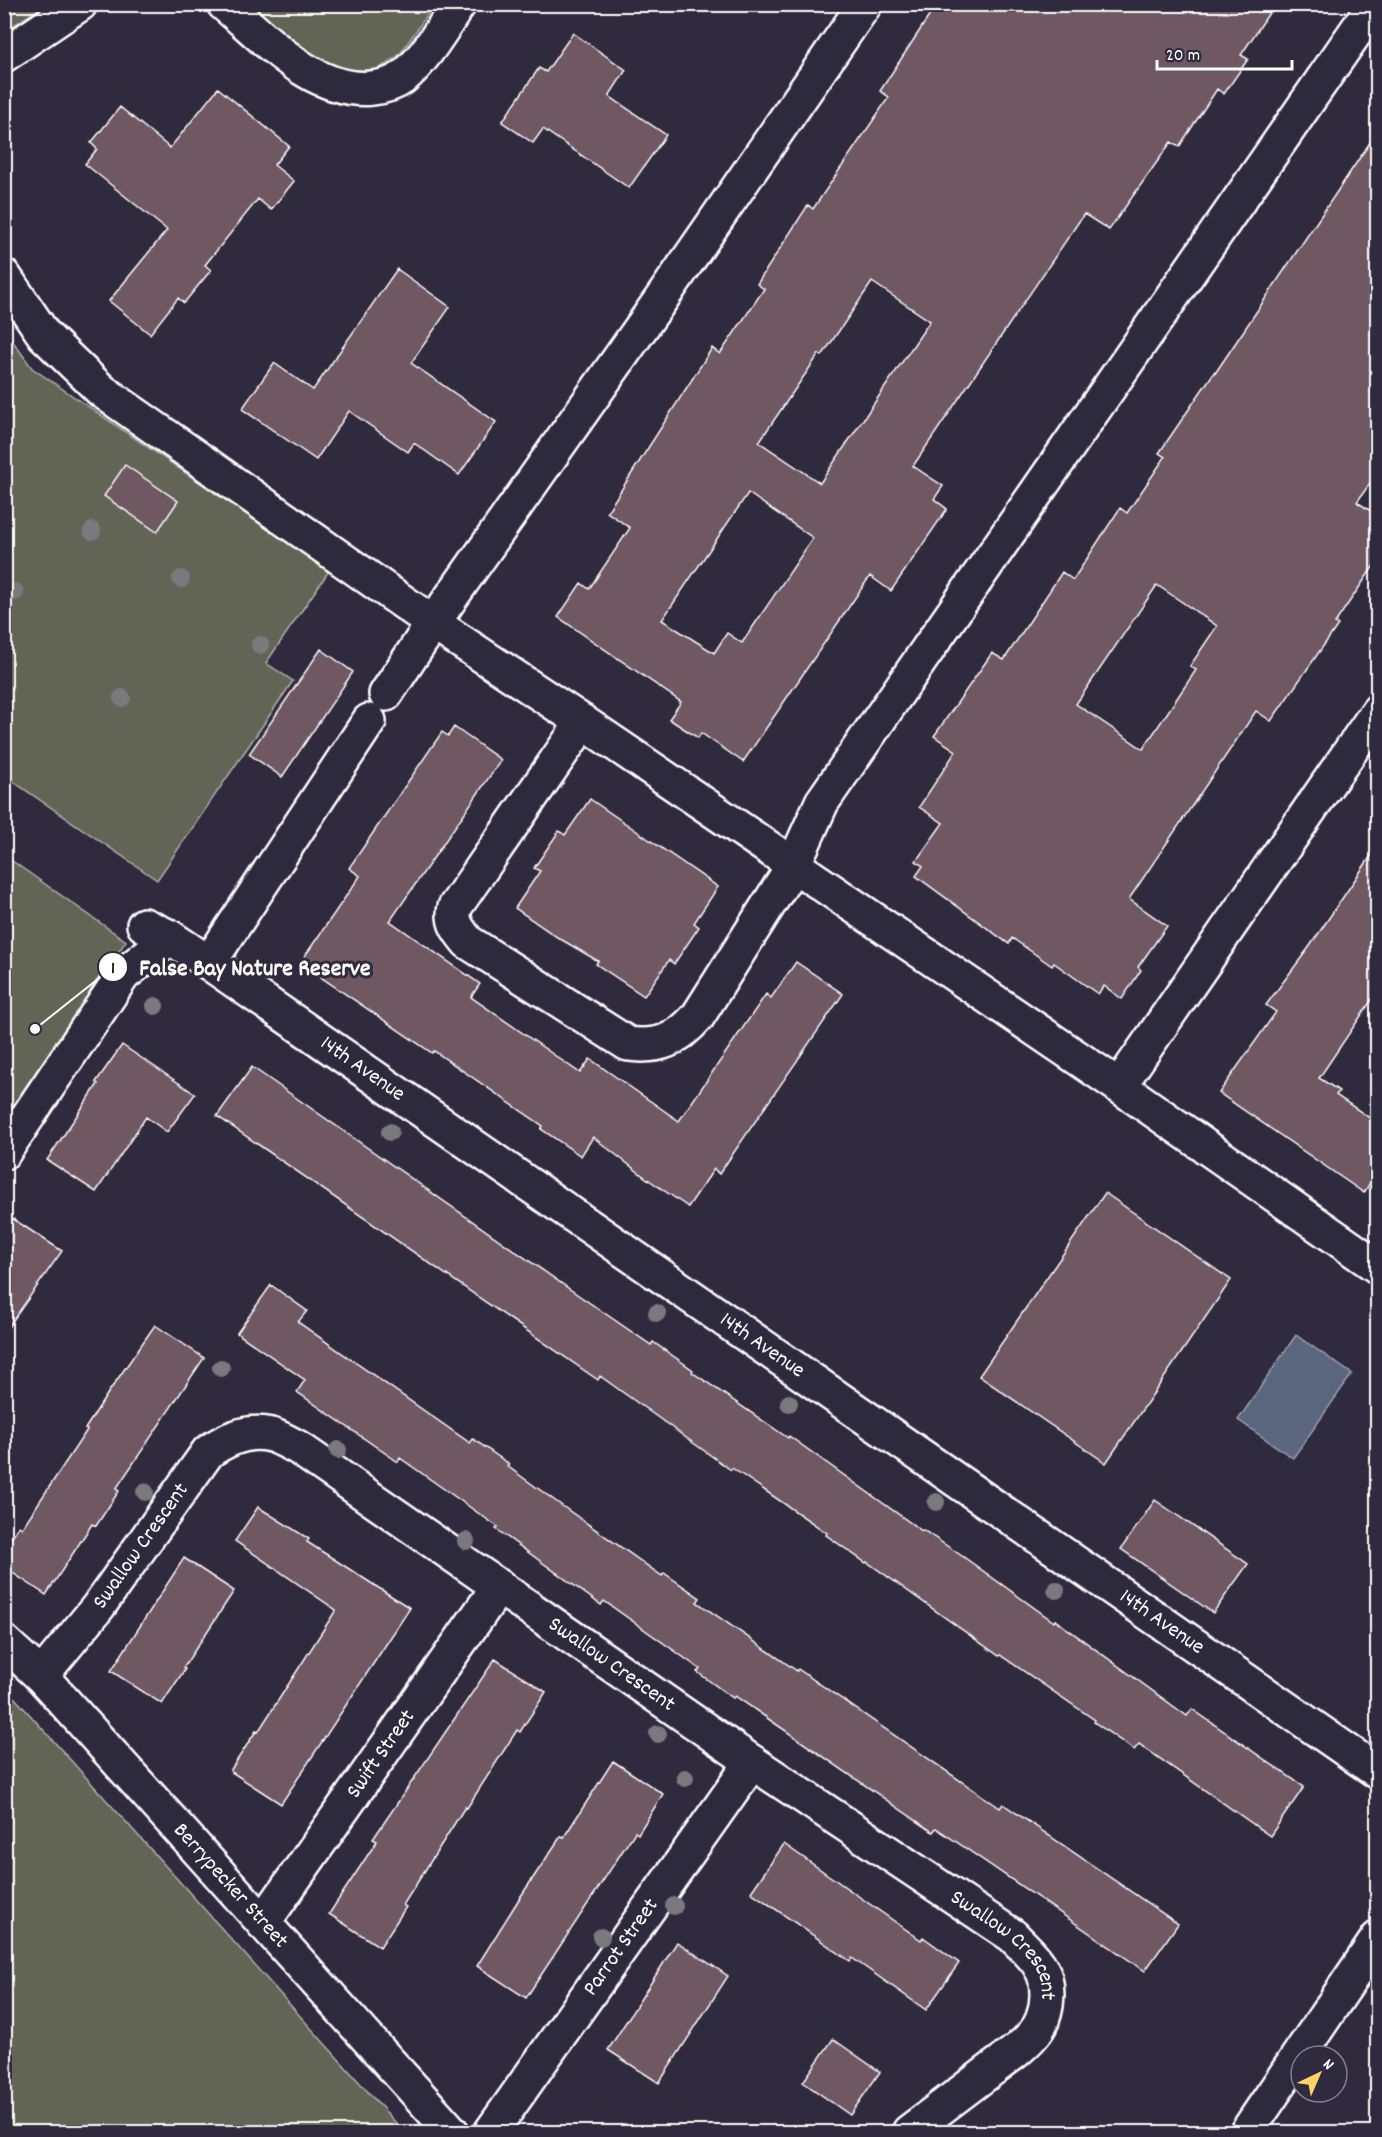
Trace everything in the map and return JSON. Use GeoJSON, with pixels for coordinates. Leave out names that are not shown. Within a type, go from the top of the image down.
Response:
{"type":"FeatureCollection","features":[{"type":"Feature","properties":{"kind":"street"},"geometry":{"type":"LineString","coordinates":[[4,55],[80,4]]}},
{"type":"Feature","properties":{"kind":"street"},"geometry":{"type":"LineString","coordinates":[[224,4],[305,72],[334,85],[356,90],[383,87],[402,78],[420,60],[459,4]]}},
{"type":"Feature","properties":{"kind":"street"},"geometry":{"type":"LineString","coordinates":[[386,694],[865,4]]}},
{"type":"Feature","properties":{"kind":"street"},"geometry":{"type":"LineString","coordinates":[[583,722],[455,907],[453,915],[455,924],[468,942],[628,1044],[645,1046],[663,1043],[687,1029],[698,1016],[793,866],[822,802],[1375,4]]}},
{"type":"Feature","properties":{"kind":"street"},"geometry":{"type":"LineString","coordinates":[[4,276],[44,335],[102,391],[433,624],[583,722],[1119,1086],[1377,1267]]}},
{"type":"Feature","properties":{"kind":"street"},"geometry":{"type":"LineString","coordinates":[[1119,1086],[1377,711]]}},
{"type":"Feature","properties":{"kind":"street"},"geometry":{"type":"LineString","coordinates":[[209,963],[369,722]]}},
{"type":"Feature","properties":{"kind":"street","name":"14th Avenue"},"geometry":{"type":"LineString","coordinates":[[4,1152],[123,975],[157,931],[209,963],[1377,1772]]}},
{"type":"Feature","properties":{"kind":"street","name":"Swallow Crescent"},"geometry":{"type":"LineString","coordinates":[[41,1676],[98,1607],[208,1452],[225,1440],[248,1434],[270,1435],[297,1447],[752,1762],[1013,1936],[1042,1968],[1047,1986],[1047,2003],[1043,2021],[1032,2037],[909,2133]]}},
{"type":"Feature","properties":{"kind":"street","name":"Swift Street"},"geometry":{"type":"LineString","coordinates":[[263,1923],[499,1586]]}},
{"type":"Feature","properties":{"kind":"street","name":"Berrypecker Street"},"geometry":{"type":"LineString","coordinates":[[4,1642],[41,1676],[452,2133]]}},
{"type":"Feature","properties":{"kind":"street","name":"Parrot Street"},"geometry":{"type":"LineString","coordinates":[[491,2133],[752,1762]]}},
{"type":"Feature","properties":{"kind":"street"},"geometry":{"type":"LineString","coordinates":[[1247,2133],[1377,1938]]}},
{"type":"Feature","properties":{"kind":"green space"},"geometry":{"type":"Polygon","coordinates":[[[5,4],[44,4],[44,5],[5,31],[5,4]]]}},
{"type":"Feature","properties":{"kind":"green space"},"geometry":{"type":"Polygon","coordinates":[[[251,5],[434,5],[400,54],[373,71],[357,73],[313,60],[251,5]]]}},
{"type":"Feature","properties":{"kind":"green space"},"geometry":{"type":"Polygon","coordinates":[[[4,329],[32,368],[329,571],[266,663],[293,681],[157,880],[5,776],[4,329]]]}},
{"type":"Feature","properties":{"kind":"green space"},"geometry":{"type":"Polygon","coordinates":[[[5,856],[126,941],[5,1117],[5,856]]]}},
{"type":"Feature","properties":{"kind":"green space"},"geometry":{"type":"Polygon","coordinates":[[[5,1687],[404,2132],[5,2132],[5,1687]]]}},
{"type":"Feature","properties":{"kind":"water"},"geometry":{"type":"Polygon","coordinates":[[[1296,1335],[1352,1374],[1293,1458],[1238,1420],[1296,1335]]]}},
{"type":"Feature","properties":{"kind":"building"},"geometry":{"type":"Polygon","coordinates":[[[937,4],[1275,4],[1241,55],[1248,59],[1224,94],[1217,89],[1179,147],[1171,142],[1109,230],[1084,214],[913,466],[943,486],[934,499],[947,509],[891,591],[870,576],[743,762],[701,733],[698,738],[669,719],[681,702],[558,617],[581,583],[589,589],[630,528],[607,512],[712,348],[720,354],[764,289],[757,284],[808,205],[813,209],[889,97],[880,91],[937,4]],[[872,282],[822,356],[819,354],[759,442],[820,483],[930,321],[872,282]],[[748,493],[662,620],[714,653],[727,633],[742,643],[813,538],[748,493]]]}},
{"type":"Feature","properties":{"kind":"building"},"geometry":{"type":"Polygon","coordinates":[[[573,33],[626,70],[609,96],[666,135],[629,188],[543,129],[533,143],[502,122],[539,68],[546,72],[573,33]]]}},
{"type":"Feature","properties":{"kind":"building"},"geometry":{"type":"Polygon","coordinates":[[[218,88],[289,146],[274,165],[294,181],[271,210],[258,199],[205,265],[211,270],[184,303],[178,298],[150,334],[109,301],[167,230],[85,164],[97,149],[91,143],[120,107],[170,148],[218,88]]]}},
{"type":"Feature","properties":{"kind":"building"},"geometry":{"type":"Polygon","coordinates":[[[1377,132],[1377,473],[1357,502],[1377,515],[1377,561],[1335,623],[1338,625],[1271,721],[1256,711],[1129,899],[1167,926],[1138,967],[1141,970],[1122,999],[1104,986],[1098,994],[1054,963],[1052,966],[1012,938],[1009,944],[916,876],[923,866],[916,861],[943,823],[919,807],[956,751],[934,736],[992,653],[1004,660],[1062,572],[1073,580],[1120,508],[1127,513],[1165,457],[1159,453],[1377,132]],[[1157,585],[1076,704],[1143,749],[1196,670],[1190,666],[1217,626],[1157,585]]]}},
{"type":"Feature","properties":{"kind":"building"},"geometry":{"type":"Polygon","coordinates":[[[397,269],[450,307],[411,363],[496,422],[459,475],[414,443],[408,452],[349,411],[316,460],[242,409],[274,363],[313,390],[397,269]]]}},
{"type":"Feature","properties":{"kind":"building"},"geometry":{"type":"Polygon","coordinates":[[[125,465],[178,501],[157,532],[104,496],[125,465]]]}},
{"type":"Feature","properties":{"kind":"building"},"geometry":{"type":"Polygon","coordinates":[[[321,649],[353,672],[282,777],[249,754],[321,649]]]}},
{"type":"Feature","properties":{"kind":"building"},"geometry":{"type":"Polygon","coordinates":[[[454,727],[501,760],[390,921],[480,984],[471,997],[580,1073],[590,1059],[679,1121],[766,994],[771,998],[796,962],[843,994],[719,1174],[714,1169],[688,1207],[593,1137],[581,1156],[541,1129],[543,1126],[434,1051],[432,1053],[300,963],[360,876],[349,868],[442,732],[448,736],[454,727]]]}},
{"type":"Feature","properties":{"kind":"building"},"geometry":{"type":"Polygon","coordinates":[[[590,799],[718,887],[694,923],[699,927],[674,964],[669,960],[644,996],[596,964],[598,961],[557,937],[515,908],[540,871],[534,868],[559,831],[565,835],[590,799]]]}},
{"type":"Feature","properties":{"kind":"building"},"geometry":{"type":"Polygon","coordinates":[[[1377,847],[1377,992],[1319,1078],[1339,1091],[1336,1095],[1377,1123],[1377,1171],[1364,1193],[1219,1093],[1276,1012],[1266,1005],[1310,946],[1377,847]]]}},
{"type":"Feature","properties":{"kind":"building"},"geometry":{"type":"Polygon","coordinates":[[[122,1045],[195,1094],[167,1132],[146,1117],[96,1192],[47,1160],[122,1045]]]}},
{"type":"Feature","properties":{"kind":"building"},"geometry":{"type":"Polygon","coordinates":[[[252,1067],[568,1288],[651,1345],[653,1342],[693,1370],[692,1372],[788,1438],[789,1436],[1054,1622],[1055,1620],[1187,1716],[1192,1709],[1304,1787],[1270,1836],[1139,1744],[1134,1750],[1094,1722],[1095,1720],[999,1656],[826,1535],[827,1533],[732,1468],[731,1470],[600,1376],[598,1380],[217,1116],[252,1067]]]}},
{"type":"Feature","properties":{"kind":"building"},"geometry":{"type":"Polygon","coordinates":[[[1105,1193],[1231,1280],[1106,1463],[979,1376],[1105,1193]]]}},
{"type":"Feature","properties":{"kind":"building"},"geometry":{"type":"Polygon","coordinates":[[[4,1213],[62,1251],[4,1333],[4,1213]]]}},
{"type":"Feature","properties":{"kind":"building"},"geometry":{"type":"Polygon","coordinates":[[[271,1285],[307,1311],[298,1322],[470,1443],[473,1439],[509,1464],[507,1466],[565,1508],[662,1576],[664,1573],[700,1598],[697,1602],[797,1671],[798,1669],[1000,1808],[1003,1804],[1178,1924],[1145,1971],[936,1828],[933,1832],[735,1696],[733,1698],[697,1672],[700,1669],[604,1601],[601,1605],[496,1529],[498,1527],[400,1458],[398,1462],[297,1392],[305,1380],[237,1333],[271,1285]]]}},
{"type":"Feature","properties":{"kind":"building"},"geometry":{"type":"Polygon","coordinates":[[[155,1325],[204,1358],[116,1489],[119,1491],[96,1526],[92,1524],[46,1595],[4,1567],[4,1548],[19,1526],[22,1528],[87,1430],[85,1429],[108,1393],[155,1325]]]}},
{"type":"Feature","properties":{"kind":"building"},"geometry":{"type":"Polygon","coordinates":[[[1155,1500],[1248,1564],[1213,1613],[1121,1549],[1155,1500]]]}},
{"type":"Feature","properties":{"kind":"building"},"geometry":{"type":"Polygon","coordinates":[[[258,1507],[309,1539],[307,1542],[410,1608],[281,1804],[230,1771],[256,1731],[258,1732],[336,1610],[235,1541],[258,1507]]]}},
{"type":"Feature","properties":{"kind":"building"},"geometry":{"type":"Polygon","coordinates":[[[184,1558],[234,1591],[162,1704],[111,1671],[184,1558]]]}},
{"type":"Feature","properties":{"kind":"building"},"geometry":{"type":"Polygon","coordinates":[[[495,1659],[546,1692],[520,1732],[517,1730],[467,1808],[465,1807],[403,1905],[406,1907],[380,1947],[329,1914],[377,1841],[373,1839],[495,1659]]]}},
{"type":"Feature","properties":{"kind":"building"},"geometry":{"type":"Polygon","coordinates":[[[613,1761],[663,1794],[638,1834],[635,1832],[526,1998],[477,1966],[519,1899],[561,1836],[564,1837],[613,1761]]]}},
{"type":"Feature","properties":{"kind":"building"},"geometry":{"type":"Polygon","coordinates":[[[784,1844],[921,1940],[923,1937],[959,1963],[926,2010],[852,1958],[850,1961],[751,1892],[784,1844]]]}},
{"type":"Feature","properties":{"kind":"building"},"geometry":{"type":"Polygon","coordinates":[[[677,1942],[728,1976],[659,2083],[608,2050],[677,1942]]]}},
{"type":"Feature","properties":{"kind":"building"},"geometry":{"type":"Polygon","coordinates":[[[833,2039],[880,2072],[850,2115],[803,2082],[833,2039]]]}},
{"type":"Feature","properties":{"kind":"place","name":"False Bay Nature Reserve"},"geometry":{"type":"Point","coordinates":[35,1029]}}]}
